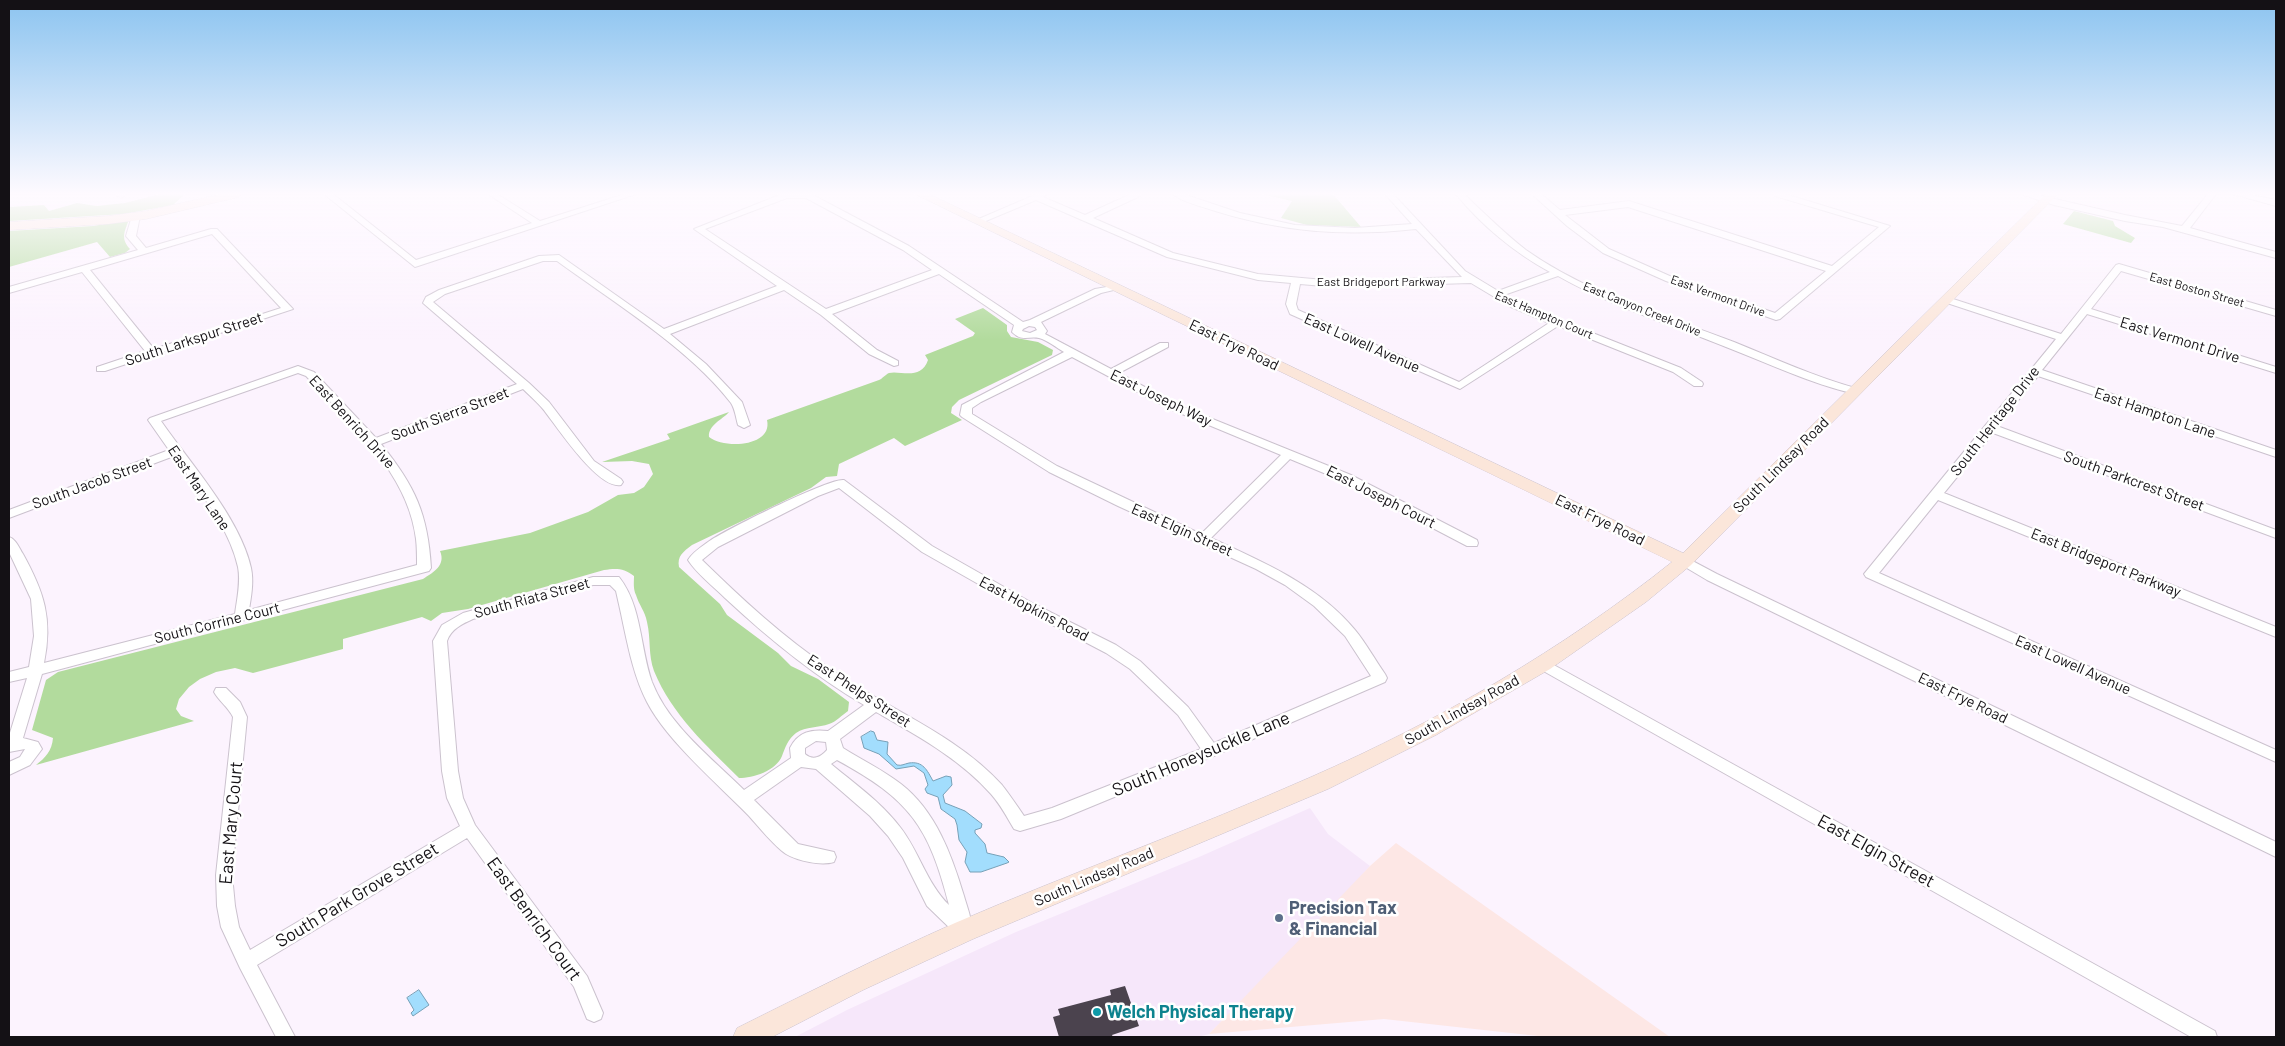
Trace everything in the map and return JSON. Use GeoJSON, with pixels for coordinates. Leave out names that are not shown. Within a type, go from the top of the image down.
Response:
{"type":"FeatureCollection","features":[{"type":"Feature","properties":{"kind":"main road","name":"East Frye Road"},"geometry":{"type":"LineString","coordinates":[[1023,243],[1685,561]]}},
{"type":"Feature","properties":{"kind":"main road","name":"South Lindsay Road"},"geometry":{"type":"LineString","coordinates":[[746,1037],[854,982],[964,931],[1320,783],[1429,730],[1544,664],[1639,598],[1685,561],[2003,243]]}},
{"type":"Feature","properties":{"kind":"street"},"geometry":{"type":"LineString","coordinates":[[9,290],[143,250],[137,243]]}},
{"type":"Feature","properties":{"kind":"street","name":"South Larkspur Street"},"geometry":{"type":"LineString","coordinates":[[143,250],[170,243]]}},
{"type":"Feature","properties":{"kind":"street","name":"South Larkspur Street"},"geometry":{"type":"LineString","coordinates":[[101,369],[288,309],[225,243]]}},
{"type":"Feature","properties":{"kind":"street"},"geometry":{"type":"LineString","coordinates":[[389,243],[415,264],[481,243]]}},
{"type":"Feature","properties":{"kind":"street"},"geometry":{"type":"LineString","coordinates":[[719,243],[825,313],[873,352],[894,363]]}},
{"type":"Feature","properties":{"kind":"street","name":"East Joseph Way"},"geometry":{"type":"LineString","coordinates":[[896,243],[941,270],[1020,325],[1017,329],[1019,334],[1028,336],[1040,332]]}},
{"type":"Feature","properties":{"kind":"street","name":"East Bridgeport Parkway"},"geometry":{"type":"LineString","coordinates":[[1141,243],[1170,255],[1258,277],[1296,281],[1365,284],[1470,280]]}},
{"type":"Feature","properties":{"kind":"street","name":"East Hampton Court"},"geometry":{"type":"LineString","coordinates":[[1435,243],[1470,280],[1494,295],[1677,370],[1698,384]]}},
{"type":"Feature","properties":{"kind":"street","name":"East Canyon Creek Drive"},"geometry":{"type":"LineString","coordinates":[[1512,243],[1558,273],[1620,303],[1832,385],[1855,391]]}},
{"type":"Feature","properties":{"kind":"street","name":"East Vermont Drive"},"geometry":{"type":"LineString","coordinates":[[1595,243],[1606,251],[1669,279],[1776,317],[1831,269]]}},
{"type":"Feature","properties":{"kind":"street"},"geometry":{"type":"LineString","coordinates":[[1750,243],[1831,269],[1864,243]]}},
{"type":"Feature","properties":{"kind":"street"},"geometry":{"type":"LineString","coordinates":[[2231,243],[2276,255]]}},
{"type":"Feature","properties":{"kind":"street"},"geometry":{"type":"LineString","coordinates":[[617,482],[590,463],[545,404],[428,303],[428,299],[442,292],[532,260],[551,257],[566,262],[663,333],[702,366],[738,404],[744,425]]}},
{"type":"Feature","properties":{"kind":"street","name":"South Heritage Drive"},"geometry":{"type":"LineString","coordinates":[[1871,574],[1937,495],[2061,337],[2119,267]]}},
{"type":"Feature","properties":{"kind":"street","name":"East Boston Street"},"geometry":{"type":"LineString","coordinates":[[2119,267],[2276,313]]}},
{"type":"Feature","properties":{"kind":"street"},"geometry":{"type":"LineString","coordinates":[[84,268],[152,353]]}},
{"type":"Feature","properties":{"kind":"street"},"geometry":{"type":"LineString","coordinates":[[825,313],[941,270]]}},
{"type":"Feature","properties":{"kind":"street"},"geometry":{"type":"LineString","coordinates":[[1494,295],[1558,273]]}},
{"type":"Feature","properties":{"kind":"street","name":"East Lowell Avenue"},"geometry":{"type":"LineString","coordinates":[[1296,281],[1291,304],[1294,312],[1460,386],[1557,322]]}},
{"type":"Feature","properties":{"kind":"street"},"geometry":{"type":"LineString","coordinates":[[663,333],[785,286]]}},
{"type":"Feature","properties":{"kind":"street"},"geometry":{"type":"LineString","coordinates":[[1020,325],[1032,323],[1098,291],[1115,287]]}},
{"type":"Feature","properties":{"kind":"street"},"geometry":{"type":"LineString","coordinates":[[1040,332],[1106,297],[1115,287]]}},
{"type":"Feature","properties":{"kind":"street"},"geometry":{"type":"LineString","coordinates":[[1947,300],[2061,337]]}},
{"type":"Feature","properties":{"kind":"street","name":"East Vermont Drive"},"geometry":{"type":"LineString","coordinates":[[2085,310],[2276,370]]}},
{"type":"Feature","properties":{"kind":"street","name":"East Joseph Way"},"geometry":{"type":"LineString","coordinates":[[1032,323],[1039,325],[1040,332],[1071,353],[1174,407],[1288,454]]}},
{"type":"Feature","properties":{"kind":"street"},"geometry":{"type":"LineString","coordinates":[[1111,373],[1164,345]]}},
{"type":"Feature","properties":{"kind":"street","name":"East Elgin Street"},"geometry":{"type":"LineString","coordinates":[[1071,353],[966,407],[966,415],[1053,469],[1261,566],[1290,582],[1350,633],[1380,678]]}},
{"type":"Feature","properties":{"kind":"street","name":"East Benrich Drive"},"geometry":{"type":"LineString","coordinates":[[154,420],[298,369],[310,374],[374,443],[397,472],[413,498],[420,520],[424,543],[424,568]]}},
{"type":"Feature","properties":{"kind":"street","name":"East Hampton Lane"},"geometry":{"type":"LineString","coordinates":[[2034,371],[2276,454]]}},
{"type":"Feature","properties":{"kind":"street","name":"South Sierra Street"},"geometry":{"type":"LineString","coordinates":[[374,443],[525,385]]}},
{"type":"Feature","properties":{"kind":"street","name":"East Mary Lane"},"geometry":{"type":"LineString","coordinates":[[154,420],[223,518],[236,544],[244,569],[242,617]]}},
{"type":"Feature","properties":{"kind":"street","name":"South Parkcrest Street"},"geometry":{"type":"LineString","coordinates":[[1991,428],[2276,534]]}},
{"type":"Feature","properties":{"kind":"street","name":"South Jacob Street"},"geometry":{"type":"LineString","coordinates":[[9,514],[175,452]]}},
{"type":"Feature","properties":{"kind":"street"},"geometry":{"type":"LineString","coordinates":[[1202,540],[1288,454]]}},
{"type":"Feature","properties":{"kind":"street","name":"East Joseph Court"},"geometry":{"type":"LineString","coordinates":[[1288,454],[1348,478],[1472,543]]}},
{"type":"Feature","properties":{"kind":"street","name":"East Phelps Street"},"geometry":{"type":"LineString","coordinates":[[840,483],[814,493],[713,544],[694,560],[736,601],[823,672],[874,705],[920,730],[964,760],[993,785],[1020,824]]}},
{"type":"Feature","properties":{"kind":"street","name":"East Hopkins Road"},"geometry":{"type":"LineString","coordinates":[[840,483],[927,549],[1029,607],[1111,649],[1135,665],[1183,711],[1211,751]]}},
{"type":"Feature","properties":{"kind":"street","name":"East Bridgeport Parkway"},"geometry":{"type":"LineString","coordinates":[[1937,495],[2276,632]]}},
{"type":"Feature","properties":{"kind":"street"},"geometry":{"type":"LineString","coordinates":[[9,769],[25,761],[34,749],[33,746],[26,743],[11,745],[36,669],[41,641],[41,619],[38,598],[11,550]]}},
{"type":"Feature","properties":{"kind":"street","name":"East Frye Road"},"geometry":{"type":"LineString","coordinates":[[1685,561],[1712,577],[2276,850]]}},
{"type":"Feature","properties":{"kind":"street","name":"South Corrine Court"},"geometry":{"type":"LineString","coordinates":[[9,677],[424,568]]}},
{"type":"Feature","properties":{"kind":"street","name":"East Lowell Avenue"},"geometry":{"type":"LineString","coordinates":[[1871,574],[2276,756]]}},
{"type":"Feature","properties":{"kind":"street","name":"South Riata Street"},"geometry":{"type":"LineString","coordinates":[[469,829],[455,798],[450,771],[440,641],[442,632],[452,623],[468,616],[593,581],[614,580],[624,595],[645,682],[655,703],[672,728],[742,800]]}},
{"type":"Feature","properties":{"kind":"street","name":"East Elgin Street"},"geometry":{"type":"LineString","coordinates":[[1544,664],[2208,1037]]}},
{"type":"Feature","properties":{"kind":"street","name":"South Honeysuckle Lane"},"geometry":{"type":"LineString","coordinates":[[1020,824],[1055,814],[1211,751],[1380,678]]}},
{"type":"Feature","properties":{"kind":"street","name":"East Mary Court"},"geometry":{"type":"LineString","coordinates":[[221,692],[235,706],[240,717],[224,876],[230,927],[246,962],[286,1037]]}},
{"type":"Feature","properties":{"kind":"street"},"geometry":{"type":"LineString","coordinates":[[874,705],[833,744],[828,759],[819,763],[808,764],[800,760],[796,752],[804,739],[815,735],[833,744],[890,784],[913,804],[926,823],[938,848],[954,890],[964,931]]}},
{"type":"Feature","properties":{"kind":"street"},"geometry":{"type":"LineString","coordinates":[[800,760],[742,800],[792,849],[809,855],[828,857]]}},
{"type":"Feature","properties":{"kind":"street"},"geometry":{"type":"LineString","coordinates":[[819,763],[876,811],[894,830],[909,853],[933,901],[964,931]]}},
{"type":"Feature","properties":{"kind":"street","name":"South Park Grove Street"},"geometry":{"type":"LineString","coordinates":[[246,962],[469,829]]}},
{"type":"Feature","properties":{"kind":"street","name":"East Benrich Court"},"geometry":{"type":"LineString","coordinates":[[469,829],[581,982],[594,1013]]}},
{"type":"Feature","properties":{"kind":"shaded area"},"geometry":{"type":"Polygon","coordinates":[[[1310,808],[1328,834],[1370,866],[1336,905],[1209,1034],[1198,1037],[795,1037],[847,1010],[1016,932],[1199,857],[1310,808]]]}},
{"type":"Feature","properties":{"kind":"shaded area"},"geometry":{"type":"Polygon","coordinates":[[[1396,843],[1670,1037],[1547,1037],[1384,1019],[1209,1034],[1370,866],[1396,843]]]}},
{"type":"Feature","properties":{"kind":"green space"},"geometry":{"type":"Polygon","coordinates":[[[9,243],[94,243],[9,267],[9,243]]]}},
{"type":"Feature","properties":{"kind":"green space"},"geometry":{"type":"Polygon","coordinates":[[[98,243],[126,243],[130,249],[125,253],[110,257],[98,243]]]}},
{"type":"Feature","properties":{"kind":"green space"},"geometry":{"type":"Polygon","coordinates":[[[983,308],[1007,325],[1007,331],[1011,337],[1038,342],[1053,350],[1052,355],[959,400],[952,407],[951,413],[962,420],[905,446],[894,438],[839,464],[837,476],[826,477],[811,488],[692,545],[680,557],[679,567],[720,604],[727,615],[778,653],[791,666],[818,679],[849,702],[848,711],[834,722],[804,729],[793,735],[779,761],[764,773],[739,778],[680,716],[670,702],[654,671],[647,622],[635,593],[634,576],[627,571],[616,569],[604,570],[468,609],[442,613],[431,621],[422,617],[343,639],[343,649],[253,673],[235,668],[216,672],[200,679],[189,687],[179,699],[176,709],[181,716],[194,721],[36,765],[48,754],[53,738],[32,730],[46,680],[58,672],[423,579],[438,568],[441,560],[440,551],[530,533],[588,512],[618,495],[634,493],[644,487],[653,474],[649,464],[632,461],[602,462],[670,439],[667,434],[729,412],[713,426],[709,437],[725,443],[746,443],[763,436],[767,429],[767,420],[879,380],[889,373],[915,373],[925,366],[928,360],[925,355],[973,336],[975,333],[955,319],[983,308]]]}},
{"type":"Feature","properties":{"kind":"water"},"geometry":{"type":"Polygon","coordinates":[[[871,731],[874,732],[877,740],[888,742],[887,754],[897,765],[918,763],[926,770],[933,781],[946,776],[951,777],[952,785],[943,795],[945,803],[965,811],[982,824],[981,828],[975,830],[975,833],[985,844],[987,853],[1004,857],[1009,862],[981,872],[970,872],[965,862],[967,852],[959,840],[955,819],[941,809],[938,797],[927,793],[925,789],[928,785],[924,773],[914,766],[896,769],[879,754],[864,748],[861,737],[871,731]]]}},
{"type":"Feature","properties":{"kind":"water"},"geometry":{"type":"Polygon","coordinates":[[[419,990],[429,1005],[413,1016],[411,1013],[414,1010],[407,998],[419,990]]]}},
{"type":"Feature","properties":{"kind":"building","name":"Welch Physical Therapy"},"geometry":{"type":"Polygon","coordinates":[[[1125,986],[1139,1026],[1112,1035],[1113,1037],[1059,1037],[1053,1017],[1060,1015],[1058,1009],[1111,995],[1110,990],[1125,986]]]}},
{"type":"Feature","properties":{"kind":"place","name":"Precision Tax & Financial"},"geometry":{"type":"Point","coordinates":[1279,918]}},
{"type":"Feature","properties":{"kind":"place","name":"Welch Physical Therapy"},"geometry":{"type":"Point","coordinates":[1097,1012]}}]}
